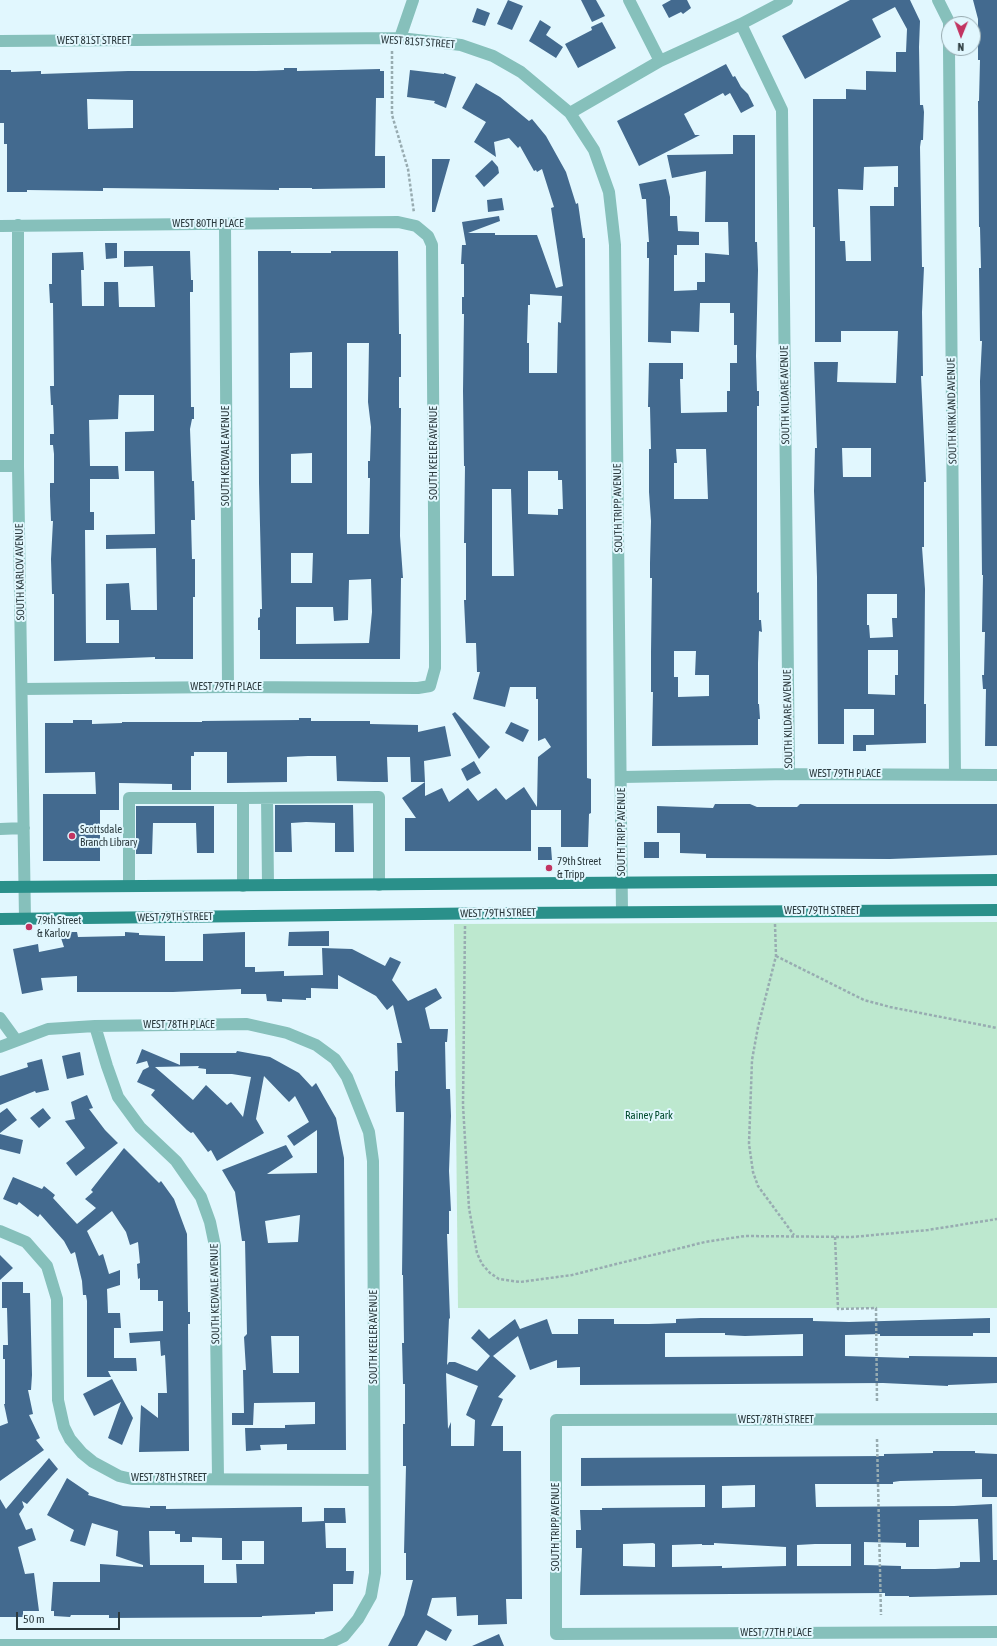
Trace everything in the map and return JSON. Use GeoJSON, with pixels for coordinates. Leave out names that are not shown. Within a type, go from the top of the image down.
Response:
{"type":"FeatureCollection","features":[{"type":"Feature","properties":{"kind":"main road"},"geometry":{"type":"LineString","coordinates":[[0,887],[997,880]]}},
{"type":"Feature","properties":{"kind":"main road","name":"WEST 79TH STREET"},"geometry":{"type":"LineString","coordinates":[[0,919],[622,912],[997,910]]}},
{"type":"Feature","properties":{"kind":"street"},"geometry":{"type":"LineString","coordinates":[[400,38],[413,0]]}},
{"type":"Feature","properties":{"kind":"street"},"geometry":{"type":"LineString","coordinates":[[629,0],[660,61]]}},
{"type":"Feature","properties":{"kind":"street"},"geometry":{"type":"LineString","coordinates":[[570,113],[660,61],[740,24],[787,0]]}},
{"type":"Feature","properties":{"kind":"street","name":"SOUTH KIRKLAND AVENUE"},"geometry":{"type":"LineString","coordinates":[[938,0],[946,16]]}},
{"type":"Feature","properties":{"kind":"street","name":"SOUTH KILDARE AVENUE"},"geometry":{"type":"LineString","coordinates":[[740,24],[782,110],[789,774]]}},
{"type":"Feature","properties":{"kind":"street","name":"WEST 81ST STREET"},"geometry":{"type":"LineString","coordinates":[[0,41],[400,38],[461,45],[493,56],[521,72],[570,113]]}},
{"type":"Feature","properties":{"kind":"street","name":"SOUTH KIRKLAND AVENUE"},"geometry":{"type":"LineString","coordinates":[[949,56],[956,775]]}},
{"type":"Feature","properties":{"kind":"street","name":"SOUTH TRIPP AVENUE"},"geometry":{"type":"LineString","coordinates":[[570,113],[594,150],[609,192],[615,245],[622,777],[622,912]]}},
{"type":"Feature","properties":{"kind":"street","name":"WEST 80TH PLACE"},"geometry":{"type":"LineString","coordinates":[[0,226],[398,222],[416,226]]}},
{"type":"Feature","properties":{"kind":"street","name":"SOUTH KEDVALE AVENUE"},"geometry":{"type":"LineString","coordinates":[[225,224],[228,687]]}},
{"type":"Feature","properties":{"kind":"street","name":"SOUTH KARLOV AVENUE"},"geometry":{"type":"LineString","coordinates":[[18,225],[18,466],[25,919]]}},
{"type":"Feature","properties":{"kind":"street","name":"SOUTH KEELER AVENUE"},"geometry":{"type":"LineString","coordinates":[[416,226],[428,236],[432,245],[435,689]]}},
{"type":"Feature","properties":{"kind":"street"},"geometry":{"type":"LineString","coordinates":[[0,466],[18,466]]}},
{"type":"Feature","properties":{"kind":"street","name":"WEST 79TH PLACE"},"geometry":{"type":"LineString","coordinates":[[22,689],[228,687],[435,689]]}},
{"type":"Feature","properties":{"kind":"street","name":"WEST 79TH PLACE"},"geometry":{"type":"LineString","coordinates":[[622,777],[789,774],[997,775]]}},
{"type":"Feature","properties":{"kind":"street"},"geometry":{"type":"LineString","coordinates":[[129,886],[129,798],[379,797],[379,885]]}},
{"type":"Feature","properties":{"kind":"street"},"geometry":{"type":"LineString","coordinates":[[243,798],[243,886]]}},
{"type":"Feature","properties":{"kind":"street"},"geometry":{"type":"LineString","coordinates":[[267,798],[268,886]]}},
{"type":"Feature","properties":{"kind":"street"},"geometry":{"type":"LineString","coordinates":[[0,829],[24,828]]}},
{"type":"Feature","properties":{"kind":"street"},"geometry":{"type":"LineString","coordinates":[[0,1018],[16,1040],[0,1047]]}},
{"type":"Feature","properties":{"kind":"street","name":"WEST 78TH PLACE"},"geometry":{"type":"LineString","coordinates":[[16,1040],[48,1029],[95,1026],[247,1024],[287,1033],[316,1045],[335,1059]]}},
{"type":"Feature","properties":{"kind":"street","name":"SOUTH KEDVALE AVENUE"},"geometry":{"type":"LineString","coordinates":[[95,1026],[106,1066],[118,1097],[140,1127],[176,1160],[201,1197],[210,1222],[215,1246],[218,1478]]}},
{"type":"Feature","properties":{"kind":"street","name":"SOUTH KEELER AVENUE"},"geometry":{"type":"LineString","coordinates":[[0,1645],[326,1645],[344,1636],[358,1619],[371,1596],[375,1573],[373,1160],[369,1132],[347,1077],[335,1059]]}},
{"type":"Feature","properties":{"kind":"street","name":"WEST 78TH STREET"},"geometry":{"type":"LineString","coordinates":[[0,1231],[26,1242],[47,1266],[57,1299],[58,1400],[64,1427],[70,1439],[82,1453],[106,1470],[132,1479],[218,1478],[374,1480]]}},
{"type":"Feature","properties":{"kind":"street","name":"WEST 78TH STREET"},"geometry":{"type":"LineString","coordinates":[[556,1420],[997,1419]]}},
{"type":"Feature","properties":{"kind":"street","name":"SOUTH TRIPP AVENUE"},"geometry":{"type":"LineString","coordinates":[[556,1420],[556,1634]]}},
{"type":"Feature","properties":{"kind":"street","name":"WEST 77TH PLACE"},"geometry":{"type":"LineString","coordinates":[[556,1634],[997,1632]]}},
{"type":"Feature","properties":{"kind":"path"},"geometry":{"type":"LineString","coordinates":[[392,51],[392,115],[408,169],[414,213]]}},
{"type":"Feature","properties":{"kind":"path"},"geometry":{"type":"LineString","coordinates":[[775,923],[776,956],[758,1027],[752,1060],[749,1144],[753,1172],[758,1186],[794,1236]]}},
{"type":"Feature","properties":{"kind":"path"},"geometry":{"type":"LineString","coordinates":[[465,926],[463,1105],[469,1208],[477,1253],[482,1264],[490,1273],[499,1279],[507,1281],[537,1280],[603,1268],[728,1238],[764,1235],[835,1237],[928,1230],[996,1219]]}},
{"type":"Feature","properties":{"kind":"path"},"geometry":{"type":"LineString","coordinates":[[776,956],[864,1000],[897,1009],[997,1028]]}},
{"type":"Feature","properties":{"kind":"path"},"geometry":{"type":"LineString","coordinates":[[835,1237],[838,1309],[876,1308],[877,1402]]}},
{"type":"Feature","properties":{"kind":"path"},"geometry":{"type":"LineString","coordinates":[[877,1439],[881,1615]]}},
{"type":"Feature","properties":{"kind":"green space","name":"Rainey Park"},"geometry":{"type":"Polygon","coordinates":[[[997,922],[997,1308],[458,1308],[454,924],[997,922]]]}},
{"type":"Feature","properties":{"kind":"building"},"geometry":{"type":"Polygon","coordinates":[[[508,0],[523,6],[512,30],[497,24],[508,0]]]}},
{"type":"Feature","properties":{"kind":"building"},"geometry":{"type":"Polygon","coordinates":[[[581,0],[596,0],[605,16],[592,22],[581,0]]]}},
{"type":"Feature","properties":{"kind":"building"},"geometry":{"type":"Polygon","coordinates":[[[671,0],[687,0],[691,8],[683,14],[681,12],[669,18],[662,5],[671,0]]]}},
{"type":"Feature","properties":{"kind":"building"},"geometry":{"type":"Polygon","coordinates":[[[850,0],[910,0],[920,21],[920,105],[923,105],[924,112],[923,140],[921,140],[920,147],[922,267],[924,267],[922,312],[923,376],[921,376],[926,482],[924,482],[924,547],[922,547],[925,589],[924,704],[926,704],[926,743],[866,745],[866,751],[853,751],[853,735],[874,735],[874,709],[844,709],[844,744],[818,744],[817,577],[814,491],[815,448],[817,448],[814,362],[838,362],[837,382],[896,383],[898,331],[841,331],[841,342],[815,342],[813,99],[846,99],[846,89],[866,90],[866,71],[896,72],[896,52],[906,52],[907,29],[895,7],[872,19],[881,37],[805,79],[782,36],[850,0]],[[898,166],[864,167],[863,190],[838,189],[840,241],[845,241],[846,261],[871,261],[870,206],[894,206],[894,187],[898,187],[898,166]],[[842,448],[843,477],[871,477],[871,448],[842,448]],[[867,594],[867,625],[869,625],[870,638],[893,637],[892,618],[897,618],[897,594],[867,594]],[[868,650],[868,694],[895,695],[895,675],[898,675],[898,650],[868,650]]]}},
{"type":"Feature","properties":{"kind":"building"},"geometry":{"type":"Polygon","coordinates":[[[973,0],[997,0],[997,746],[985,746],[986,689],[983,689],[982,675],[984,675],[985,632],[982,632],[983,575],[980,381],[982,341],[980,341],[979,268],[981,268],[979,227],[978,101],[980,60],[978,60],[978,56],[981,56],[981,16],[977,16],[973,0]]]}},
{"type":"Feature","properties":{"kind":"building"},"geometry":{"type":"Polygon","coordinates":[[[477,8],[490,13],[485,26],[472,22],[477,8]]]}},
{"type":"Feature","properties":{"kind":"building"},"geometry":{"type":"Polygon","coordinates":[[[540,20],[551,27],[546,35],[563,47],[556,58],[529,41],[540,20]]]}},
{"type":"Feature","properties":{"kind":"building"},"geometry":{"type":"Polygon","coordinates":[[[602,22],[616,48],[578,68],[565,44],[592,30],[591,27],[602,22]]]}},
{"type":"Feature","properties":{"kind":"building"},"geometry":{"type":"Polygon","coordinates":[[[726,64],[733,77],[735,76],[741,87],[748,94],[754,106],[741,113],[730,93],[725,96],[723,93],[684,114],[695,135],[700,135],[639,166],[617,121],[726,64]]]}},
{"type":"Feature","properties":{"kind":"building"},"geometry":{"type":"Polygon","coordinates":[[[284,68],[297,68],[297,71],[380,69],[380,71],[384,71],[384,98],[376,98],[375,156],[385,156],[385,188],[279,188],[279,190],[103,188],[103,191],[27,190],[27,192],[7,192],[7,144],[4,144],[4,123],[0,123],[0,70],[11,70],[11,72],[41,71],[41,74],[128,71],[284,70],[284,68]],[[87,99],[88,129],[133,128],[133,100],[87,99]]]}},
{"type":"Feature","properties":{"kind":"building"},"geometry":{"type":"Polygon","coordinates":[[[410,70],[444,73],[456,77],[446,108],[434,103],[435,101],[407,97],[410,70]]]}},
{"type":"Feature","properties":{"kind":"building"},"geometry":{"type":"Polygon","coordinates":[[[476,83],[500,97],[529,121],[532,119],[546,136],[566,172],[576,204],[578,203],[583,238],[585,238],[587,778],[591,779],[591,813],[589,814],[588,847],[561,847],[561,810],[531,810],[531,851],[405,851],[405,818],[416,818],[402,798],[425,782],[425,796],[442,788],[449,802],[468,788],[478,801],[496,788],[506,800],[524,787],[537,807],[538,757],[551,747],[545,738],[538,741],[538,699],[536,699],[536,687],[510,687],[505,707],[473,699],[480,672],[477,672],[476,643],[466,643],[464,600],[466,600],[466,543],[464,543],[464,314],[462,314],[462,297],[464,297],[464,264],[461,264],[462,245],[466,245],[462,222],[499,216],[500,221],[468,233],[495,233],[495,235],[537,235],[556,288],[563,286],[551,208],[554,207],[542,169],[537,172],[536,170],[534,171],[520,146],[518,148],[509,138],[494,142],[496,157],[474,142],[486,122],[462,108],[476,83]],[[530,294],[530,305],[528,305],[527,343],[529,343],[529,373],[557,373],[558,322],[561,323],[562,296],[530,294]],[[528,471],[528,514],[558,515],[558,509],[563,509],[562,480],[558,480],[558,471],[528,471]],[[492,489],[492,576],[514,576],[511,489],[492,489]]]}},
{"type":"Feature","properties":{"kind":"building"},"geometry":{"type":"Polygon","coordinates":[[[733,135],[755,135],[755,242],[757,242],[758,270],[756,356],[757,391],[759,391],[759,406],[757,406],[757,593],[759,592],[759,620],[761,620],[762,632],[759,631],[758,704],[760,719],[758,719],[758,745],[652,746],[653,692],[651,692],[652,578],[650,578],[651,521],[649,449],[651,449],[650,407],[648,407],[649,363],[683,363],[683,379],[680,379],[681,413],[727,412],[727,391],[730,391],[730,363],[737,363],[737,345],[734,345],[734,313],[730,313],[730,303],[700,303],[699,332],[671,331],[671,343],[648,342],[649,258],[647,258],[647,242],[649,242],[646,199],[642,199],[639,184],[666,179],[670,197],[670,216],[677,216],[678,231],[699,232],[699,245],[677,245],[677,255],[674,255],[674,291],[697,290],[697,282],[705,282],[705,253],[729,255],[728,222],[705,222],[706,171],[672,178],[667,155],[733,154],[733,135]],[[676,449],[677,463],[674,463],[674,499],[708,499],[706,449],[676,449]],[[674,651],[674,677],[678,677],[678,697],[709,696],[709,675],[695,675],[696,651],[674,651]]]}},
{"type":"Feature","properties":{"kind":"building"},"geometry":{"type":"Polygon","coordinates":[[[432,159],[450,159],[435,212],[432,212],[432,159]]]}},
{"type":"Feature","properties":{"kind":"building"},"geometry":{"type":"Polygon","coordinates":[[[492,160],[498,167],[499,173],[484,187],[475,176],[492,160]]]}},
{"type":"Feature","properties":{"kind":"building"},"geometry":{"type":"Polygon","coordinates":[[[502,198],[504,210],[488,212],[487,200],[502,198]]]}},
{"type":"Feature","properties":{"kind":"building"},"geometry":{"type":"Polygon","coordinates":[[[105,243],[117,243],[117,258],[106,259],[105,243]]]}},
{"type":"Feature","properties":{"kind":"building"},"geometry":{"type":"Polygon","coordinates":[[[124,251],[190,251],[191,280],[193,280],[193,292],[190,292],[191,407],[194,407],[194,419],[192,419],[190,429],[195,520],[191,520],[192,559],[195,559],[195,597],[193,597],[193,659],[155,659],[155,657],[54,661],[54,594],[52,594],[51,559],[53,521],[51,521],[50,496],[50,483],[54,483],[54,454],[53,445],[50,445],[50,434],[54,434],[53,405],[51,405],[50,386],[54,386],[53,303],[50,303],[49,284],[52,284],[52,253],[83,252],[84,270],[81,270],[82,306],[104,306],[104,282],[118,282],[119,307],[155,307],[153,266],[124,267],[124,251]],[[119,395],[118,419],[89,420],[90,466],[118,466],[119,479],[90,479],[90,512],[94,512],[94,530],[85,530],[86,643],[119,643],[119,620],[106,620],[106,584],[129,583],[131,610],[157,610],[156,548],[106,549],[106,535],[155,534],[154,471],[125,471],[125,432],[154,431],[154,395],[119,395]]]}},
{"type":"Feature","properties":{"kind":"building"},"geometry":{"type":"Polygon","coordinates":[[[258,251],[331,253],[331,251],[398,251],[399,334],[401,334],[401,377],[399,377],[399,408],[401,408],[400,536],[403,578],[401,578],[400,659],[260,659],[260,630],[258,630],[258,618],[260,617],[260,609],[262,609],[259,483],[258,251]],[[347,343],[347,534],[369,534],[370,478],[368,478],[368,461],[370,461],[371,427],[368,402],[369,343],[347,343]],[[312,352],[290,353],[290,388],[312,388],[312,352]],[[312,453],[291,454],[291,483],[312,483],[312,453]],[[291,553],[291,583],[312,583],[313,553],[291,553]],[[371,579],[349,580],[348,620],[334,621],[333,607],[296,607],[296,644],[369,643],[372,612],[371,579]]]}},
{"type":"Feature","properties":{"kind":"building"},"geometry":{"type":"Polygon","coordinates":[[[455,712],[490,747],[479,759],[452,714],[455,712]]]}},
{"type":"Feature","properties":{"kind":"building"},"geometry":{"type":"Polygon","coordinates":[[[299,718],[311,718],[311,721],[370,721],[370,724],[418,725],[418,732],[445,726],[451,756],[424,761],[425,782],[411,782],[410,757],[387,757],[388,782],[374,782],[337,781],[336,756],[308,756],[287,757],[287,782],[227,783],[227,752],[194,752],[194,756],[191,756],[191,790],[172,790],[172,784],[119,783],[119,810],[100,810],[100,861],[43,861],[43,794],[96,794],[95,772],[45,773],[45,723],[73,723],[73,720],[92,720],[92,724],[122,722],[299,720],[299,718]]]}},
{"type":"Feature","properties":{"kind":"building"},"geometry":{"type":"Polygon","coordinates":[[[511,722],[529,730],[523,742],[505,733],[511,722]]]}},
{"type":"Feature","properties":{"kind":"building"},"geometry":{"type":"Polygon","coordinates":[[[474,761],[481,773],[467,781],[461,769],[474,761]]]}},
{"type":"Feature","properties":{"kind":"building"},"geometry":{"type":"Polygon","coordinates":[[[715,804],[750,804],[757,807],[797,807],[800,804],[997,804],[997,855],[890,859],[706,858],[706,854],[680,853],[680,833],[657,833],[657,806],[713,808],[715,804]]]}},
{"type":"Feature","properties":{"kind":"building"},"geometry":{"type":"Polygon","coordinates":[[[275,805],[353,805],[354,852],[335,852],[335,823],[306,822],[291,823],[292,852],[275,852],[275,805]]]}},
{"type":"Feature","properties":{"kind":"building"},"geometry":{"type":"Polygon","coordinates":[[[136,806],[214,806],[214,853],[197,853],[196,823],[153,823],[152,854],[136,854],[136,806]]]}},
{"type":"Feature","properties":{"kind":"building"},"geometry":{"type":"Polygon","coordinates":[[[644,842],[659,842],[659,858],[644,858],[644,842]]]}},
{"type":"Feature","properties":{"kind":"building"},"geometry":{"type":"Polygon","coordinates":[[[538,847],[551,847],[552,860],[538,860],[538,847]]]}},
{"type":"Feature","properties":{"kind":"building"},"geometry":{"type":"Polygon","coordinates":[[[329,931],[329,946],[288,946],[289,932],[329,931]]]}},
{"type":"Feature","properties":{"kind":"building"},"geometry":{"type":"Polygon","coordinates":[[[59,932],[77,932],[78,937],[125,936],[125,932],[139,933],[139,935],[165,936],[165,961],[203,961],[203,934],[245,932],[245,967],[255,967],[255,972],[284,971],[284,976],[323,975],[322,948],[352,949],[385,966],[390,957],[401,962],[392,980],[408,1001],[436,988],[442,998],[425,1008],[430,1029],[448,1029],[447,1042],[445,1042],[446,1089],[450,1089],[451,1116],[449,1171],[451,1211],[449,1211],[449,1234],[447,1234],[450,1319],[449,1318],[447,1365],[449,1362],[455,1362],[477,1371],[490,1356],[471,1338],[479,1329],[489,1339],[515,1319],[520,1329],[547,1319],[552,1334],[578,1334],[578,1319],[614,1319],[614,1324],[649,1324],[676,1323],[676,1319],[701,1318],[813,1318],[813,1321],[849,1322],[990,1318],[990,1333],[973,1333],[973,1336],[880,1336],[880,1334],[845,1335],[845,1356],[909,1358],[909,1356],[997,1357],[997,1383],[948,1386],[883,1383],[580,1385],[580,1367],[557,1368],[557,1360],[530,1370],[518,1336],[493,1356],[516,1376],[498,1397],[503,1399],[491,1426],[503,1426],[503,1451],[521,1451],[522,1599],[506,1599],[507,1624],[478,1625],[478,1615],[457,1616],[456,1597],[432,1598],[427,1615],[452,1630],[446,1641],[426,1630],[417,1646],[388,1646],[404,1615],[413,1580],[406,1580],[406,1553],[404,1553],[406,1466],[403,1466],[405,1384],[403,1384],[402,1343],[404,1343],[402,1275],[404,1112],[396,1112],[395,1071],[398,1071],[397,1043],[402,1043],[393,1005],[387,1010],[376,996],[338,975],[338,989],[311,988],[311,998],[306,998],[306,1000],[282,999],[282,1002],[267,1001],[266,994],[241,994],[241,989],[173,992],[77,992],[77,976],[41,978],[43,990],[22,994],[13,949],[38,944],[39,952],[64,947],[59,932]],[[665,1333],[665,1357],[803,1356],[803,1334],[745,1336],[725,1335],[725,1333],[665,1333]],[[446,1373],[448,1429],[451,1422],[451,1446],[474,1446],[475,1420],[466,1415],[478,1386],[446,1373]]]}},
{"type":"Feature","properties":{"kind":"building"},"geometry":{"type":"Polygon","coordinates":[[[142,1049],[180,1065],[180,1053],[236,1053],[237,1051],[270,1057],[299,1073],[312,1087],[316,1083],[336,1118],[344,1158],[346,1450],[287,1450],[287,1444],[260,1445],[261,1450],[246,1451],[245,1428],[285,1428],[285,1425],[315,1424],[315,1402],[254,1403],[253,1425],[232,1425],[232,1413],[244,1413],[243,1370],[246,1370],[244,1337],[247,1334],[245,1241],[242,1241],[235,1192],[222,1170],[286,1145],[293,1157],[267,1174],[317,1173],[317,1130],[294,1146],[287,1136],[309,1122],[295,1096],[289,1102],[264,1076],[256,1119],[264,1133],[217,1161],[211,1150],[208,1152],[193,1132],[191,1133],[187,1130],[151,1095],[155,1090],[137,1082],[143,1070],[149,1067],[147,1061],[136,1064],[142,1049]],[[199,1066],[155,1067],[193,1100],[206,1085],[227,1105],[231,1102],[243,1117],[251,1077],[232,1074],[206,1074],[206,1069],[198,1068],[199,1066]],[[300,1215],[265,1221],[268,1243],[298,1242],[300,1215]],[[271,1336],[273,1373],[299,1373],[299,1336],[271,1336]]]}},
{"type":"Feature","properties":{"kind":"building"},"geometry":{"type":"Polygon","coordinates":[[[80,1052],[84,1075],[67,1079],[62,1056],[80,1052]]]}},
{"type":"Feature","properties":{"kind":"building"},"geometry":{"type":"Polygon","coordinates":[[[42,1059],[49,1090],[36,1093],[35,1091],[0,1105],[0,1076],[28,1067],[27,1063],[42,1059]]]}},
{"type":"Feature","properties":{"kind":"building"},"geometry":{"type":"Polygon","coordinates":[[[87,1095],[93,1108],[89,1109],[105,1130],[118,1143],[76,1176],[66,1163],[85,1148],[65,1121],[75,1119],[71,1102],[87,1095]]]}},
{"type":"Feature","properties":{"kind":"building"},"geometry":{"type":"Polygon","coordinates":[[[7,1108],[17,1120],[0,1133],[0,1113],[7,1108]]]}},
{"type":"Feature","properties":{"kind":"building"},"geometry":{"type":"Polygon","coordinates":[[[43,1108],[51,1118],[39,1128],[30,1118],[43,1108]]]}},
{"type":"Feature","properties":{"kind":"building"},"geometry":{"type":"Polygon","coordinates":[[[0,1134],[23,1140],[20,1154],[0,1149],[0,1134]]]}},
{"type":"Feature","properties":{"kind":"building"},"geometry":{"type":"Polygon","coordinates":[[[124,1148],[159,1183],[161,1181],[174,1199],[187,1234],[188,1312],[190,1312],[190,1324],[188,1324],[189,1451],[139,1452],[141,1405],[158,1418],[158,1393],[167,1393],[165,1355],[161,1356],[160,1341],[130,1343],[129,1333],[163,1331],[163,1301],[158,1301],[158,1290],[140,1290],[140,1278],[138,1279],[137,1264],[140,1263],[138,1242],[130,1245],[126,1232],[112,1211],[87,1231],[99,1256],[103,1254],[109,1274],[120,1270],[120,1285],[107,1289],[108,1313],[120,1313],[121,1328],[114,1328],[114,1358],[136,1358],[137,1371],[108,1371],[111,1377],[87,1377],[87,1301],[86,1295],[83,1295],[82,1281],[75,1252],[71,1254],[64,1241],[40,1214],[38,1217],[19,1202],[17,1205],[3,1199],[13,1177],[42,1189],[44,1186],[55,1195],[53,1198],[77,1224],[96,1208],[85,1199],[93,1192],[91,1190],[124,1148]]]}},
{"type":"Feature","properties":{"kind":"building"},"geometry":{"type":"Polygon","coordinates":[[[0,1255],[13,1268],[0,1280],[0,1255]]]}},
{"type":"Feature","properties":{"kind":"building"},"geometry":{"type":"Polygon","coordinates":[[[2,1282],[23,1282],[23,1293],[30,1293],[32,1375],[31,1390],[28,1390],[33,1414],[29,1415],[40,1438],[36,1440],[44,1450],[0,1481],[0,1426],[8,1423],[4,1404],[5,1359],[3,1359],[3,1345],[8,1345],[7,1308],[2,1308],[2,1282]]]}},
{"type":"Feature","properties":{"kind":"building"},"geometry":{"type":"Polygon","coordinates":[[[112,1379],[133,1418],[122,1445],[108,1438],[121,1402],[94,1416],[83,1394],[112,1379]]]}},
{"type":"Feature","properties":{"kind":"building"},"geometry":{"type":"Polygon","coordinates":[[[933,1451],[975,1451],[975,1453],[997,1454],[997,1497],[982,1497],[982,1479],[900,1481],[893,1482],[893,1484],[815,1484],[816,1507],[954,1506],[992,1504],[993,1560],[997,1560],[997,1595],[909,1597],[885,1596],[885,1593],[580,1595],[582,1548],[576,1548],[576,1530],[581,1530],[580,1510],[602,1510],[602,1508],[705,1507],[705,1485],[581,1486],[581,1458],[884,1456],[884,1454],[933,1453],[933,1451]],[[755,1485],[722,1486],[722,1508],[755,1507],[755,1485]],[[978,1519],[919,1520],[919,1547],[906,1547],[906,1543],[864,1542],[864,1565],[901,1566],[901,1569],[935,1569],[958,1568],[960,1567],[960,1562],[980,1562],[978,1519]],[[714,1543],[714,1545],[672,1545],[672,1567],[722,1566],[722,1568],[786,1566],[786,1547],[714,1543]],[[623,1544],[623,1566],[655,1567],[655,1544],[623,1544]],[[851,1544],[797,1545],[797,1566],[851,1566],[851,1544]]]}},
{"type":"Feature","properties":{"kind":"building"},"geometry":{"type":"Polygon","coordinates":[[[49,1458],[58,1469],[27,1504],[22,1501],[24,1507],[19,1514],[26,1530],[32,1528],[36,1540],[18,1547],[25,1574],[34,1573],[39,1611],[23,1611],[23,1617],[0,1617],[0,1499],[6,1509],[49,1458]]]}},
{"type":"Feature","properties":{"kind":"building"},"geometry":{"type":"Polygon","coordinates":[[[67,1478],[89,1493],[88,1495],[123,1506],[150,1508],[150,1506],[166,1506],[166,1509],[302,1507],[302,1522],[324,1521],[324,1508],[345,1508],[346,1523],[325,1523],[326,1548],[346,1548],[346,1571],[354,1571],[353,1584],[333,1584],[333,1611],[315,1612],[315,1614],[262,1617],[109,1618],[109,1615],[71,1615],[70,1617],[54,1616],[54,1611],[51,1611],[53,1582],[100,1582],[100,1564],[143,1567],[143,1565],[116,1556],[118,1531],[92,1523],[85,1546],[70,1541],[74,1530],[47,1515],[67,1478]],[[149,1531],[150,1565],[204,1565],[204,1583],[237,1583],[236,1564],[264,1564],[264,1541],[242,1541],[242,1560],[222,1560],[222,1538],[192,1537],[192,1542],[180,1542],[180,1534],[175,1534],[175,1531],[149,1531]]]}},
{"type":"Feature","properties":{"kind":"building"},"geometry":{"type":"Polygon","coordinates":[[[499,1634],[504,1646],[472,1646],[499,1634]]]}},
{"type":"Feature","properties":{"kind":"place","name":"Scottsdale Branch Library"},"geometry":{"type":"Point","coordinates":[72,836]}},
{"type":"Feature","properties":{"kind":"place","name":"79th Street & Tripp"},"geometry":{"type":"Point","coordinates":[549,868]}},
{"type":"Feature","properties":{"kind":"place","name":"79th Street & Karlov"},"geometry":{"type":"Point","coordinates":[29,927]}}]}
